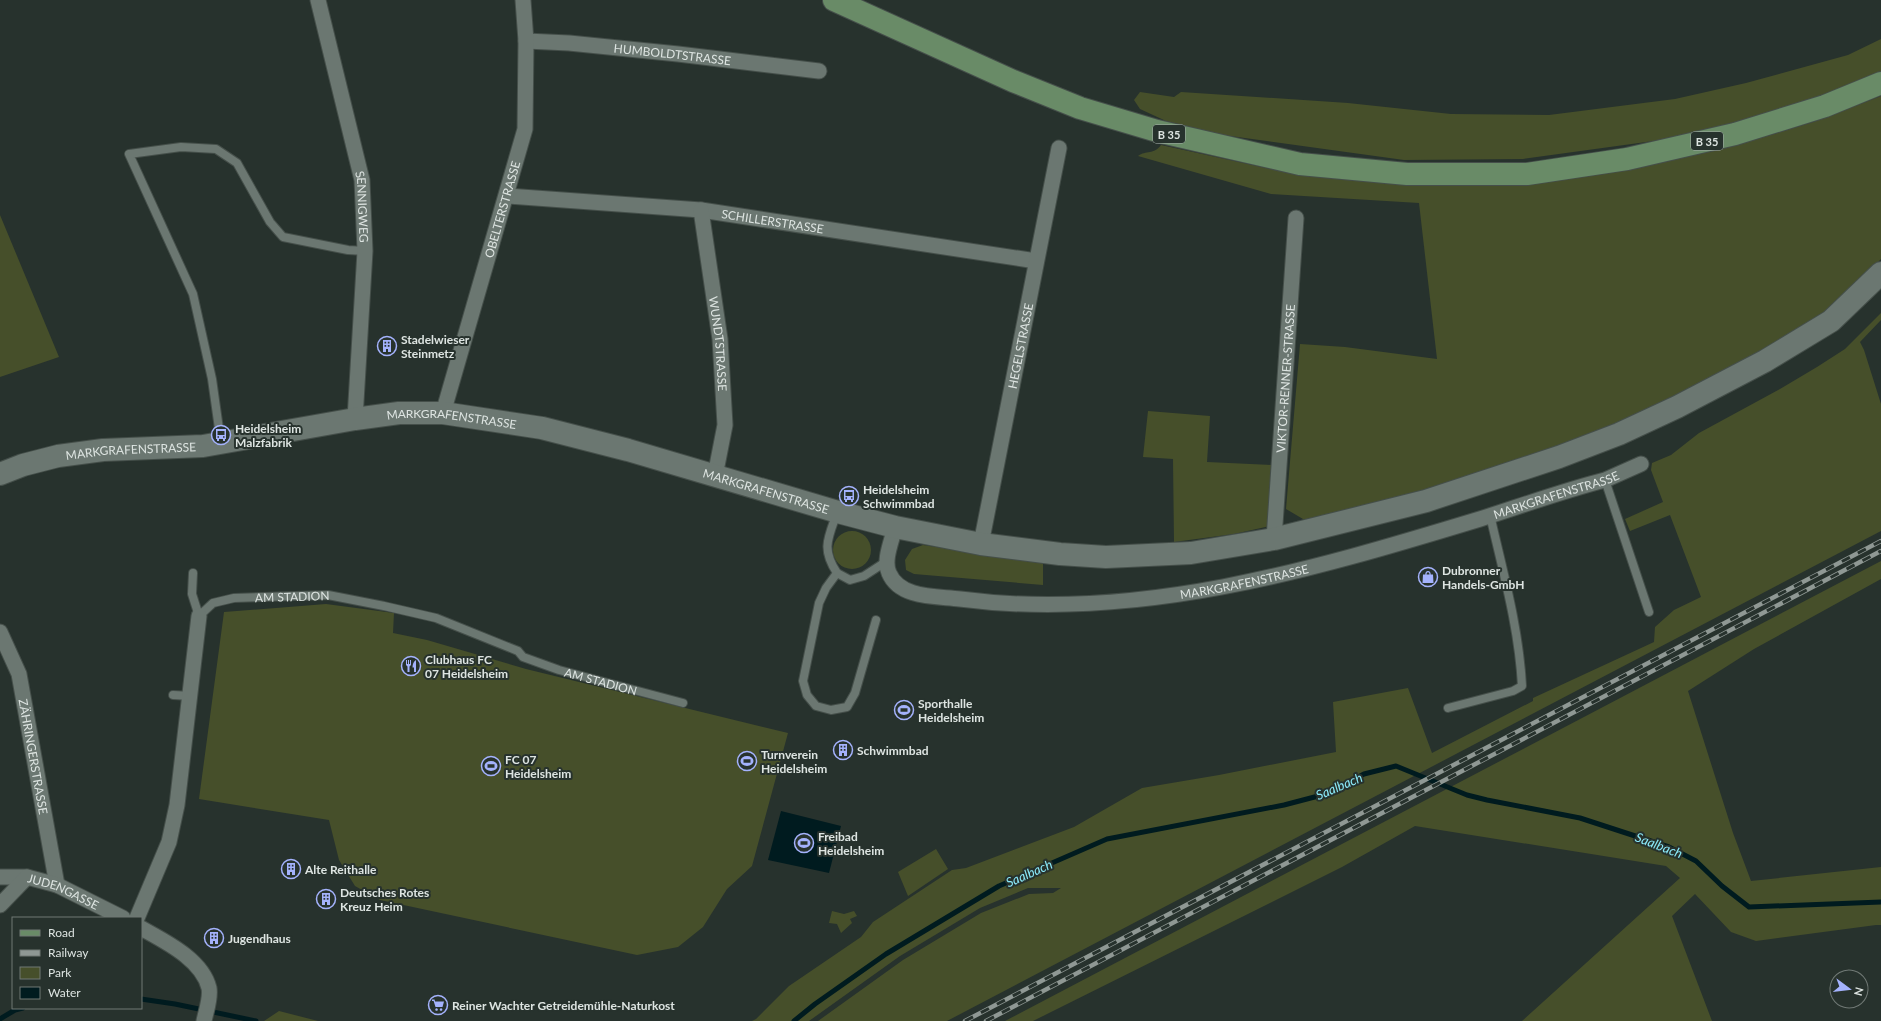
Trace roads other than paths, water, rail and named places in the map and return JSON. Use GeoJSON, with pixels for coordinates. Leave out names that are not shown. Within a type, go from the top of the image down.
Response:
{"type":"FeatureCollection","features":[{"type":"Feature","properties":{"kind":"main road","name":"B 35"},"geometry":{"type":"LineString","coordinates":[[834,0],[1013,81],[1101,115],[1157,132],[1300,164],[1406,174],[1527,174],[1627,159],[1734,134],[1825,106],[1881,83]]}},
{"type":"Feature","properties":{"kind":"street","name":"SENNIGWEG"},"geometry":{"type":"LineString","coordinates":[[318,0],[362,180],[365,251],[355,419]]}},
{"type":"Feature","properties":{"kind":"street","name":"OBELTERSTRASSE"},"geometry":{"type":"LineString","coordinates":[[443,413],[507,196],[525,129],[526,41],[523,0]]}},
{"type":"Feature","properties":{"kind":"street","name":"HUMBOLDTSTRASSE"},"geometry":{"type":"LineString","coordinates":[[526,41],[569,43],[662,52],[819,71]]}},
{"type":"Feature","properties":{"kind":"street","name":"HEGELSTRASSE"},"geometry":{"type":"LineString","coordinates":[[981,544],[1059,148]]}},
{"type":"Feature","properties":{"kind":"street","name":"SCHILLERSTRASSE"},"geometry":{"type":"LineString","coordinates":[[507,196],[701,210],[1036,261]]}},
{"type":"Feature","properties":{"kind":"street","name":"WUNDTSTRASSE"},"geometry":{"type":"LineString","coordinates":[[701,210],[720,339],[724,402],[725,425],[715,476]]}},
{"type":"Feature","properties":{"kind":"street","name":"VIKTOR-RENNER-STRASSE"},"geometry":{"type":"LineString","coordinates":[[1274,539],[1296,218]]}},
{"type":"Feature","properties":{"kind":"street","name":"MARKGRAFENSTRASSE"},"geometry":{"type":"LineString","coordinates":[[0,474],[23,465],[58,456],[104,450],[221,444],[355,419],[400,413],[443,413],[542,428],[628,450],[838,512],[895,527],[981,544],[1060,554],[1106,557],[1191,553],[1274,539],[1426,501],[1559,457],[1619,434],[1677,407],[1764,361],[1831,321],[1881,273]]}},
{"type":"Feature","properties":{"kind":"street","name":"MARKGRAFENSTRASSE"},"geometry":{"type":"LineString","coordinates":[[887,561],[888,572],[893,580],[902,589],[914,593],[985,602],[1073,604],[1131,601],[1194,593],[1367,552],[1604,480],[1641,464]]}},
{"type":"Feature","properties":{"kind":"street"},"geometry":{"type":"LineString","coordinates":[[887,561],[895,527]]}},
{"type":"Feature","properties":{"kind":"street"},"geometry":{"type":"LineString","coordinates":[[137,917],[169,842],[177,805],[199,616]]}},
{"type":"Feature","properties":{"kind":"street","name":"ZÄHRINGERSTRASSE"},"geometry":{"type":"LineString","coordinates":[[0,632],[19,674],[57,885]]}},
{"type":"Feature","properties":{"kind":"street","name":"JUDENGASSE"},"geometry":{"type":"LineString","coordinates":[[0,877],[27,877],[57,885],[121,917]]}},
{"type":"Feature","properties":{"kind":"street"},"geometry":{"type":"LineString","coordinates":[[0,905],[27,877]]}},
{"type":"Feature","properties":{"kind":"street"},"geometry":{"type":"LineString","coordinates":[[142,929],[183,953],[199,969],[209,988],[209,997],[204,1021]]}},
{"type":"Feature","properties":{"kind":"lane"},"geometry":{"type":"LineString","coordinates":[[221,444],[212,379],[193,294],[129,154],[181,147],[216,149],[238,163],[270,222],[283,237],[348,250],[365,251]]}},
{"type":"Feature","properties":{"kind":"lane"},"geometry":{"type":"LineString","coordinates":[[1604,480],[1649,612]]}},
{"type":"Feature","properties":{"kind":"lane"},"geometry":{"type":"LineString","coordinates":[[838,512],[826,545],[829,562],[837,573],[850,580],[864,576],[887,561]]}},
{"type":"Feature","properties":{"kind":"lane"},"geometry":{"type":"LineString","coordinates":[[1448,708],[1513,691],[1522,686],[1521,668],[1513,618],[1490,515]]}},
{"type":"Feature","properties":{"kind":"lane"},"geometry":{"type":"LineString","coordinates":[[193,573],[192,594],[199,616]]}},
{"type":"Feature","properties":{"kind":"lane"},"geometry":{"type":"LineString","coordinates":[[837,573],[826,588],[820,603],[803,680],[807,695],[816,706],[831,710],[847,707],[855,693],[876,620]]}},
{"type":"Feature","properties":{"kind":"lane","name":"AM STADION"},"geometry":{"type":"LineString","coordinates":[[199,616],[213,603],[234,598],[328,596],[356,600],[436,618],[518,651],[523,657],[559,670],[683,703]]}},
{"type":"Feature","properties":{"kind":"lane"},"geometry":{"type":"LineString","coordinates":[[173,694],[190,696]]}},
{"type":"Feature","properties":{"kind":"water","name":"Freibad Heidelsheim"},"geometry":{"type":"Polygon","coordinates":[[[781,811],[841,826],[829,873],[768,860],[781,811]]]}},
{"type":"Feature","properties":{"kind":"waterway","name":"Saalbach"},"geometry":{"type":"LineString","coordinates":[[794,1021],[815,1004],[886,954],[999,886],[1107,839],[1284,805],[1326,794],[1364,774],[1396,766],[1467,795],[1580,818],[1669,847],[1696,861],[1722,886],[1749,907],[1881,902]]}},
{"type":"Feature","properties":{"kind":"waterway","name":"Saalbach"},"geometry":{"type":"LineString","coordinates":[[142,999],[175,1004],[256,1021]]}},
{"type":"Feature","properties":{"kind":"waterway","name":"Saalbach"},"geometry":{"type":"LineString","coordinates":[[0,1019],[19,1009]]}},
{"type":"Feature","properties":{"kind":"railway"},"geometry":{"type":"LineString","coordinates":[[965,1021],[1881,541]]}},
{"type":"Feature","properties":{"kind":"railway"},"geometry":{"type":"LineString","coordinates":[[986,1021],[1881,551]]}},
{"type":"Feature","properties":{"kind":"place","name":"Stadelwieser Steinmetz"},"geometry":{"type":"Point","coordinates":[387,346]}},
{"type":"Feature","properties":{"kind":"place","name":"Heidelsheim Malzfabrik"},"geometry":{"type":"Point","coordinates":[221,435]}},
{"type":"Feature","properties":{"kind":"place","name":"Heidelsheim Schwimmbad"},"geometry":{"type":"Point","coordinates":[849,496]}},
{"type":"Feature","properties":{"kind":"place","name":"Dubronner Handels-GmbH"},"geometry":{"type":"Point","coordinates":[1428,577]}},
{"type":"Feature","properties":{"kind":"place","name":"Clubhaus FC 07 Heidelsheim"},"geometry":{"type":"Point","coordinates":[411,666]}},
{"type":"Feature","properties":{"kind":"place","name":"Sporthalle Heidelsheim"},"geometry":{"type":"Point","coordinates":[904,710]}},
{"type":"Feature","properties":{"kind":"place","name":"Schwimmbad"},"geometry":{"type":"Point","coordinates":[843,750]}},
{"type":"Feature","properties":{"kind":"place","name":"Turnverein Heidelsheim"},"geometry":{"type":"Point","coordinates":[747,761]}},
{"type":"Feature","properties":{"kind":"place","name":"FC 07 Heidelsheim"},"geometry":{"type":"Point","coordinates":[491,766]}},
{"type":"Feature","properties":{"kind":"place","name":"Freibad Heidelsheim"},"geometry":{"type":"Point","coordinates":[804,843]}},
{"type":"Feature","properties":{"kind":"place","name":"Alte Reithalle"},"geometry":{"type":"Point","coordinates":[291,869]}},
{"type":"Feature","properties":{"kind":"place","name":"Deutsches Rotes Kreuz Heim"},"geometry":{"type":"Point","coordinates":[326,899]}},
{"type":"Feature","properties":{"kind":"place","name":"Jugendhaus"},"geometry":{"type":"Point","coordinates":[214,938]}},
{"type":"Feature","properties":{"kind":"place","name":"Reiner Wachter Getreidemühle-Naturkost"},"geometry":{"type":"Point","coordinates":[438,1005]}}]}
